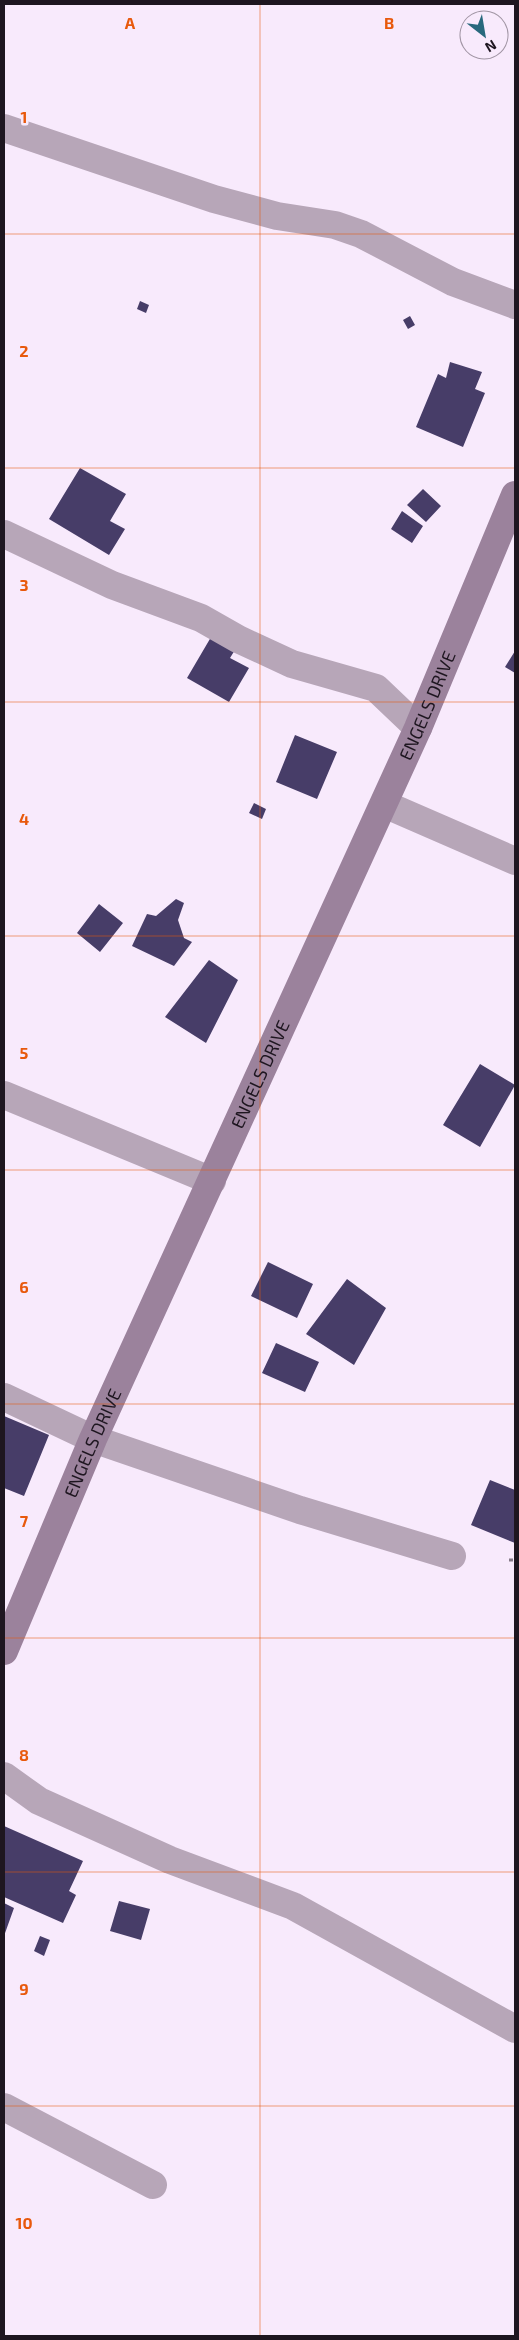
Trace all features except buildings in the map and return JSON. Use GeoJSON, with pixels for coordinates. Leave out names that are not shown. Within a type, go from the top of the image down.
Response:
{"type":"FeatureCollection","features":[{"type":"Feature","properties":{"kind":"street"},"geometry":{"type":"LineString","coordinates":[[4,128],[214,199],[277,216],[335,225],[361,234],[453,282],[515,305]]}},
{"type":"Feature","properties":{"kind":"street","name":"ENGELS DRIVE"},"geometry":{"type":"LineString","coordinates":[[4,1651],[93,1439],[418,728],[515,495]]}},
{"type":"Feature","properties":{"kind":"street"},"geometry":{"type":"LineString","coordinates":[[4,534],[112,585],[201,618],[238,639],[292,664],[376,688],[418,728]]}},
{"type":"Feature","properties":{"kind":"street"},"geometry":{"type":"LineString","coordinates":[[384,804],[515,861]]}},
{"type":"Feature","properties":{"kind":"street"},"geometry":{"type":"LineString","coordinates":[[4,1095],[212,1181]]}},
{"type":"Feature","properties":{"kind":"street"},"geometry":{"type":"LineString","coordinates":[[4,1397],[93,1439],[300,1510],[452,1556]]}},
{"type":"Feature","properties":{"kind":"street"},"geometry":{"type":"LineString","coordinates":[[4,1776],[39,1801],[161,1856],[293,1906],[515,2029]]}},
{"type":"Feature","properties":{"kind":"street"},"geometry":{"type":"LineString","coordinates":[[4,2107],[153,2185]]}},
{"type":"Feature","properties":{"kind":"path"},"geometry":{"type":"LineString","coordinates":[[509,1560],[515,1560]]}}]}
